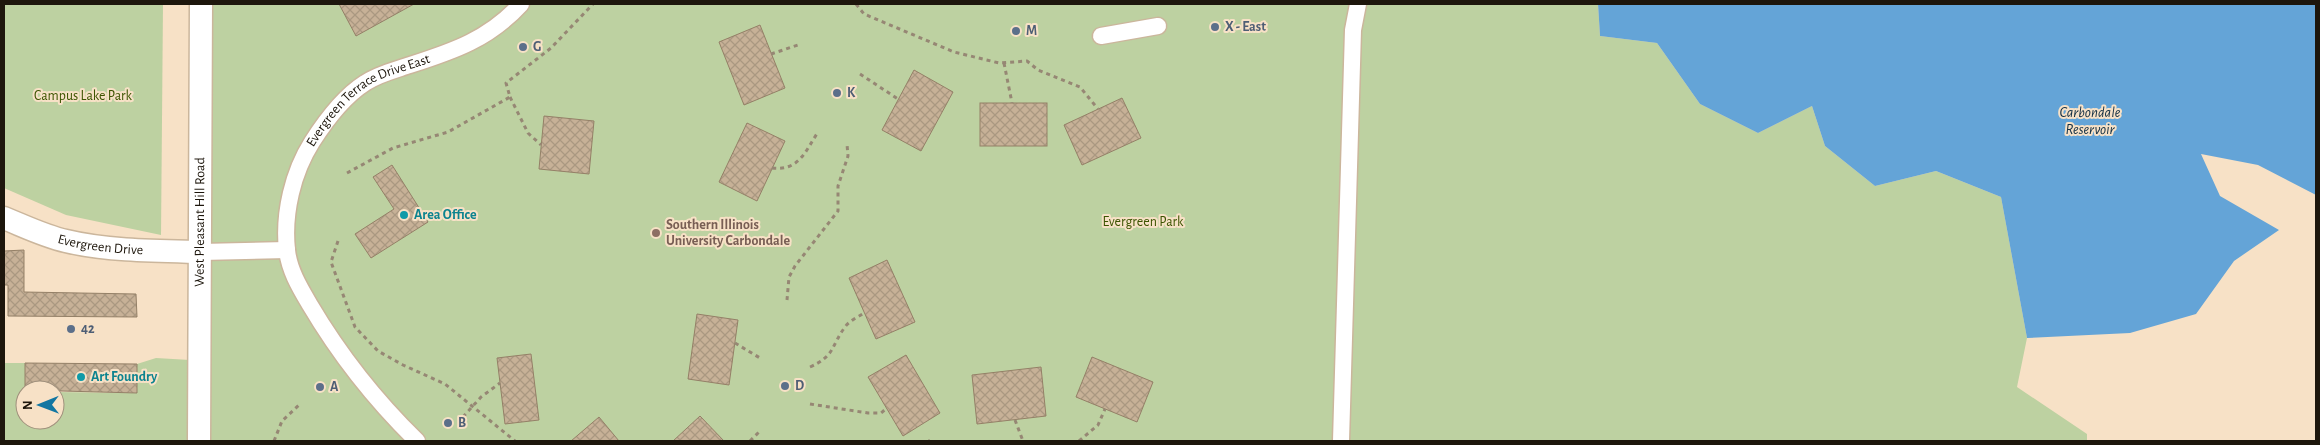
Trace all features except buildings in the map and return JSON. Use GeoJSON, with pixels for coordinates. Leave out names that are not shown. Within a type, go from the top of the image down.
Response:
{"type":"FeatureCollection","features":[{"type":"Feature","properties":{"kind":"street","name":"West Pleasant Hill Road"},"geometry":{"type":"LineString","coordinates":[[199,441],[201,4]]}},
{"type":"Feature","properties":{"kind":"street"},"geometry":{"type":"LineString","coordinates":[[1341,441],[1353,30],[1358,4]]}},
{"type":"Feature","properties":{"kind":"street","name":"Evergreen Terrace Drive East"},"geometry":{"type":"LineString","coordinates":[[417,441],[353,369],[326,333],[294,277],[287,250],[288,208],[298,166],[316,136],[343,100],[366,82],[459,49],[487,34],[515,6]]}},
{"type":"Feature","properties":{"kind":"street"},"geometry":{"type":"LineString","coordinates":[[1101,36],[1158,26]]}},
{"type":"Feature","properties":{"kind":"street","name":"Evergreen Drive"},"geometry":{"type":"LineString","coordinates":[[4,218],[48,236],[76,243],[143,250],[201,252]]}},
{"type":"Feature","properties":{"kind":"street"},"geometry":{"type":"LineString","coordinates":[[201,252],[287,250]]}},
{"type":"Feature","properties":{"kind":"path"},"geometry":{"type":"LineString","coordinates":[[541,144],[528,133],[510,97],[506,83],[551,48],[593,4]]}},
{"type":"Feature","properties":{"kind":"path"},"geometry":{"type":"LineString","coordinates":[[856,4],[864,14],[954,52],[1004,63],[1027,61],[1038,70],[1067,80],[1080,87],[1098,109]]}},
{"type":"Feature","properties":{"kind":"path"},"geometry":{"type":"LineString","coordinates":[[771,54],[801,44]]}},
{"type":"Feature","properties":{"kind":"path"},"geometry":{"type":"LineString","coordinates":[[1004,63],[1012,103]]}},
{"type":"Feature","properties":{"kind":"path"},"geometry":{"type":"LineString","coordinates":[[860,74],[898,99]]}},
{"type":"Feature","properties":{"kind":"path"},"geometry":{"type":"LineString","coordinates":[[347,173],[393,148],[448,132],[510,97]]}},
{"type":"Feature","properties":{"kind":"path"},"geometry":{"type":"LineString","coordinates":[[772,168],[784,169],[795,165],[818,132]]}},
{"type":"Feature","properties":{"kind":"path"},"geometry":{"type":"LineString","coordinates":[[787,300],[789,277],[795,266],[838,212],[838,186],[848,156],[846,144]]}},
{"type":"Feature","properties":{"kind":"path"},"geometry":{"type":"LineString","coordinates":[[338,241],[331,262],[355,328],[378,351],[403,365],[445,384],[515,441]]}},
{"type":"Feature","properties":{"kind":"path"},"geometry":{"type":"LineString","coordinates":[[810,367],[831,354],[846,325],[864,313]]}},
{"type":"Feature","properties":{"kind":"path"},"geometry":{"type":"LineString","coordinates":[[734,344],[760,358]]}},
{"type":"Feature","properties":{"kind":"path"},"geometry":{"type":"LineString","coordinates":[[463,417],[481,397],[500,383]]}},
{"type":"Feature","properties":{"kind":"path"},"geometry":{"type":"LineString","coordinates":[[274,441],[282,420],[301,403]]}},
{"type":"Feature","properties":{"kind":"path"},"geometry":{"type":"LineString","coordinates":[[810,404],[868,413],[881,413],[886,408]]}},
{"type":"Feature","properties":{"kind":"path"},"geometry":{"type":"LineString","coordinates":[[1079,441],[1098,425],[1105,409]]}},
{"type":"Feature","properties":{"kind":"path"},"geometry":{"type":"LineString","coordinates":[[1015,420],[1023,441]]}},
{"type":"Feature","properties":{"kind":"path"},"geometry":{"type":"LineString","coordinates":[[750,441],[760,431]]}},
{"type":"Feature","properties":{"kind":"green space","name":"Campus Lake Park"},"geometry":{"type":"Polygon","coordinates":[[[4,4],[163,4],[161,235],[66,215],[4,188],[4,4]]]}},
{"type":"Feature","properties":{"kind":"green space","name":"Evergreen Park"},"geometry":{"type":"Polygon","coordinates":[[[201,4],[1598,4],[1600,36],[1657,43],[1700,104],[1758,133],[1812,106],[1825,146],[1875,186],[1936,171],[2001,197],[2027,338],[2017,387],[2087,434],[2087,441],[199,441],[201,4]]]}},
{"type":"Feature","properties":{"kind":"green space"},"geometry":{"type":"Polygon","coordinates":[[[156,358],[190,360],[189,441],[4,441],[4,363],[25,363],[25,380],[15,380],[15,430],[65,430],[65,392],[136,393],[137,364],[156,358]]]}},
{"type":"Feature","properties":{"kind":"water","name":"Carbondale Reservoir"},"geometry":{"type":"Polygon","coordinates":[[[1598,4],[2316,4],[2316,195],[2258,165],[2201,154],[2220,196],[2279,230],[2234,261],[2196,314],[2130,333],[2027,338],[2001,197],[1936,171],[1875,186],[1825,146],[1812,106],[1758,133],[1700,104],[1657,43],[1600,36],[1598,4]]]}},
{"type":"Feature","properties":{"kind":"place","name":"X - East"},"geometry":{"type":"Point","coordinates":[1215,27]}},
{"type":"Feature","properties":{"kind":"place","name":"M"},"geometry":{"type":"Point","coordinates":[1016,31]}},
{"type":"Feature","properties":{"kind":"place","name":"G"},"geometry":{"type":"Point","coordinates":[523,47]}},
{"type":"Feature","properties":{"kind":"place","name":"K"},"geometry":{"type":"Point","coordinates":[837,93]}},
{"type":"Feature","properties":{"kind":"place","name":"Area Office"},"geometry":{"type":"Point","coordinates":[404,215]}},
{"type":"Feature","properties":{"kind":"place","name":"Southern Illinois University Carbondale"},"geometry":{"type":"Point","coordinates":[656,233]}},
{"type":"Feature","properties":{"kind":"place","name":"42"},"geometry":{"type":"Point","coordinates":[71,329]}},
{"type":"Feature","properties":{"kind":"place","name":"Art Foundry"},"geometry":{"type":"Point","coordinates":[81,377]}},
{"type":"Feature","properties":{"kind":"place","name":"D"},"geometry":{"type":"Point","coordinates":[785,386]}},
{"type":"Feature","properties":{"kind":"place","name":"A"},"geometry":{"type":"Point","coordinates":[320,387]}},
{"type":"Feature","properties":{"kind":"place","name":"B"},"geometry":{"type":"Point","coordinates":[448,423]}}]}
